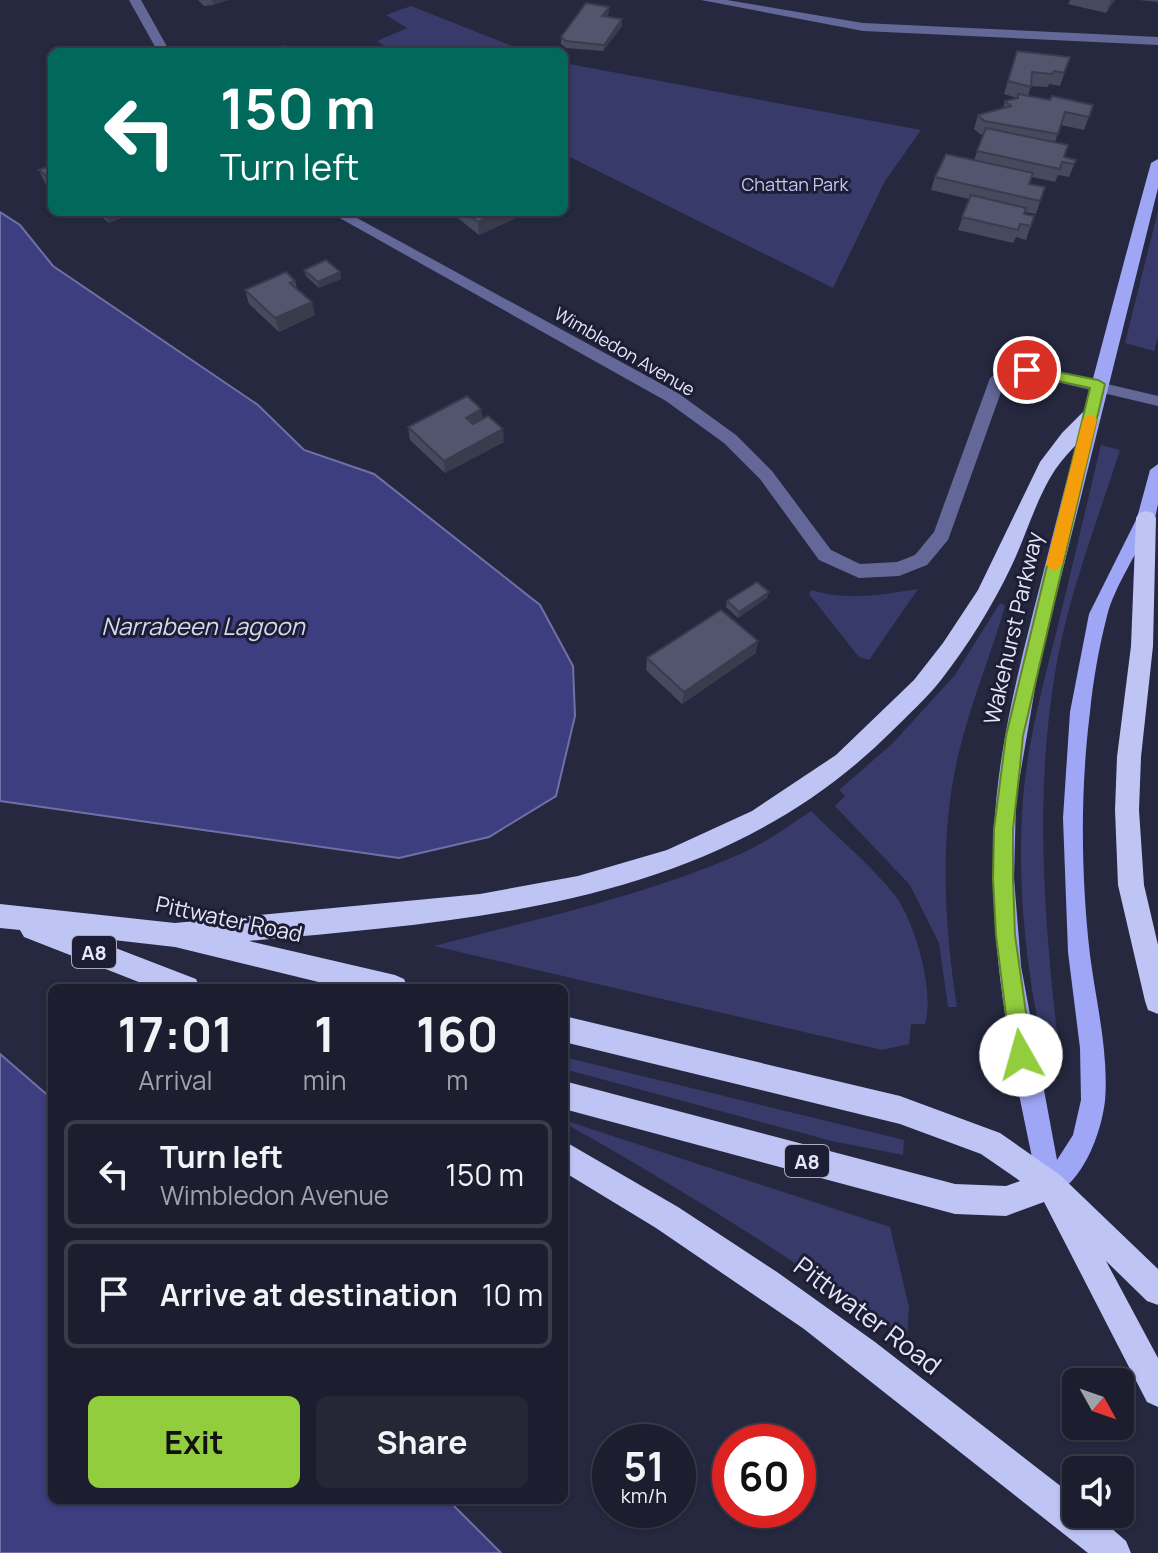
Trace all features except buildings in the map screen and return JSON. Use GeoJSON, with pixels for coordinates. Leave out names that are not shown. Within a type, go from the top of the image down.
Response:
{"type":"FeatureCollection","features":[{"type":"Feature","properties":{"kind":"highway"},"geometry":{"type":"LineString","coordinates":[[175,935],[457,910],[536,898],[634,874],[701,850],[765,819],[810,790],[878,734],[922,687],[959,638],[994,581],[1029,500],[1057,452],[1090,417]]}},
{"type":"Feature","properties":{"kind":"highway"},"geometry":{"type":"LineString","coordinates":[[1146,518],[1142,646],[1129,757],[1127,810],[1131,885],[1149,973],[1158,1001]]}},
{"type":"Feature","properties":{"kind":"highway","name":"Pittwater Road"},"geometry":{"type":"LineString","coordinates":[[0,916],[175,935],[378,984]]}},
{"type":"Feature","properties":{"kind":"highway","name":"Pittwater Road"},"geometry":{"type":"LineString","coordinates":[[0,916],[177,984]]}},
{"type":"Feature","properties":{"kind":"highway"},"geometry":{"type":"LineString","coordinates":[[568,1030],[926,1118],[990,1143],[1050,1185],[1144,1273],[1158,1290]]}},
{"type":"Feature","properties":{"kind":"highway","name":"A8"},"geometry":{"type":"LineString","coordinates":[[568,1096],[955,1199],[1006,1201],[1050,1185]]}},
{"type":"Feature","properties":{"kind":"highway","name":"Pittwater Road"},"geometry":{"type":"LineString","coordinates":[[568,1158],[649,1203],[787,1297],[914,1391],[1114,1553]]}},
{"type":"Feature","properties":{"kind":"highway"},"geometry":{"type":"LineString","coordinates":[[1050,1185],[1158,1391]]}},
{"type":"Feature","properties":{"kind":"main road","name":"Wakehurst Parkway"},"geometry":{"type":"LineString","coordinates":[[1050,1185],[1021,1055],[1006,935],[1004,829],[1014,736],[1098,384],[1158,163]]}},
{"type":"Feature","properties":{"kind":"main road"},"geometry":{"type":"LineString","coordinates":[[1050,1185],[1068,1166],[1084,1139],[1093,1100],[1091,1048],[1079,952],[1073,818],[1080,712],[1098,614],[1146,518],[1158,470]]}},
{"type":"Feature","properties":{"kind":"street"},"geometry":{"type":"LineString","coordinates":[[135,0],[162,48]]}},
{"type":"Feature","properties":{"kind":"street"},"geometry":{"type":"LineString","coordinates":[[707,0],[863,27],[1158,41]]}},
{"type":"Feature","properties":{"kind":"street","name":"Wimbledon Avenue"},"geometry":{"type":"LineString","coordinates":[[343,216],[672,397],[730,439],[766,475],[825,555],[859,571],[899,569],[921,560],[934,548],[942,535],[998,378],[1010,371],[1027,370],[1098,384],[1158,401]]}},
{"type":"Feature","properties":{"kind":"green space"},"geometry":{"type":"Polygon","coordinates":[[[411,6],[517,48],[387,48],[377,41],[407,28],[386,15],[411,6]]]}},
{"type":"Feature","properties":{"kind":"green space","name":"Chattan Park"},"geometry":{"type":"Polygon","coordinates":[[[568,64],[921,130],[885,181],[833,288],[568,156],[568,64]]]}},
{"type":"Feature","properties":{"kind":"green space"},"geometry":{"type":"Polygon","coordinates":[[[1158,211],[1158,337],[1154,351],[1125,343],[1158,211]]]}},
{"type":"Feature","properties":{"kind":"green space"},"geometry":{"type":"Polygon","coordinates":[[[1101,445],[1120,450],[1066,621],[1048,725],[1044,860],[1058,1042],[1041,1039],[1031,983],[1022,899],[1022,815],[1036,715],[1101,445]]]}},
{"type":"Feature","properties":{"kind":"green space"},"geometry":{"type":"Polygon","coordinates":[[[918,589],[869,660],[859,657],[809,594],[811,590],[864,596],[918,589]]]}},
{"type":"Feature","properties":{"kind":"green space"},"geometry":{"type":"Polygon","coordinates":[[[1000,603],[1005,606],[964,733],[948,814],[947,912],[957,1007],[948,1007],[939,943],[910,885],[835,806],[845,796],[839,790],[892,744],[955,675],[1000,603]]]}},
{"type":"Feature","properties":{"kind":"green space"},"geometry":{"type":"Polygon","coordinates":[[[811,811],[885,883],[909,921],[925,976],[927,1011],[925,1024],[911,1024],[909,1044],[882,1050],[434,946],[588,906],[701,870],[757,846],[811,811]]]}},
{"type":"Feature","properties":{"kind":"green space"},"geometry":{"type":"Polygon","coordinates":[[[568,1058],[904,1140],[903,1155],[832,1141],[568,1070],[568,1058]]]}},
{"type":"Feature","properties":{"kind":"green space"},"geometry":{"type":"Polygon","coordinates":[[[570,1122],[890,1227],[909,1307],[907,1339],[740,1228],[568,1125],[570,1122]]]}},
{"type":"Feature","properties":{"kind":"water","name":"Narrabeen Lagoon"},"geometry":{"type":"Polygon","coordinates":[[[0,212],[20,225],[53,266],[258,405],[304,450],[374,474],[540,605],[573,666],[575,716],[556,796],[489,837],[399,858],[0,801],[0,212]]]}},
{"type":"Feature","properties":{"kind":"water"},"geometry":{"type":"Polygon","coordinates":[[[0,1054],[48,1096],[48,1504],[452,1504],[501,1553],[0,1553],[0,1054]]]}},
{"type":"Feature","properties":{"kind":"slow traffic"},"geometry":{"type":"LineString","coordinates":[[1054,565],[1090,419]]}},
{"type":"Feature","properties":{"kind":"route"},"geometry":{"type":"LineString","coordinates":[[1021,1055],[1006,935],[1003,879],[1004,829],[1014,736],[1098,384],[1027,370]]}}]}
